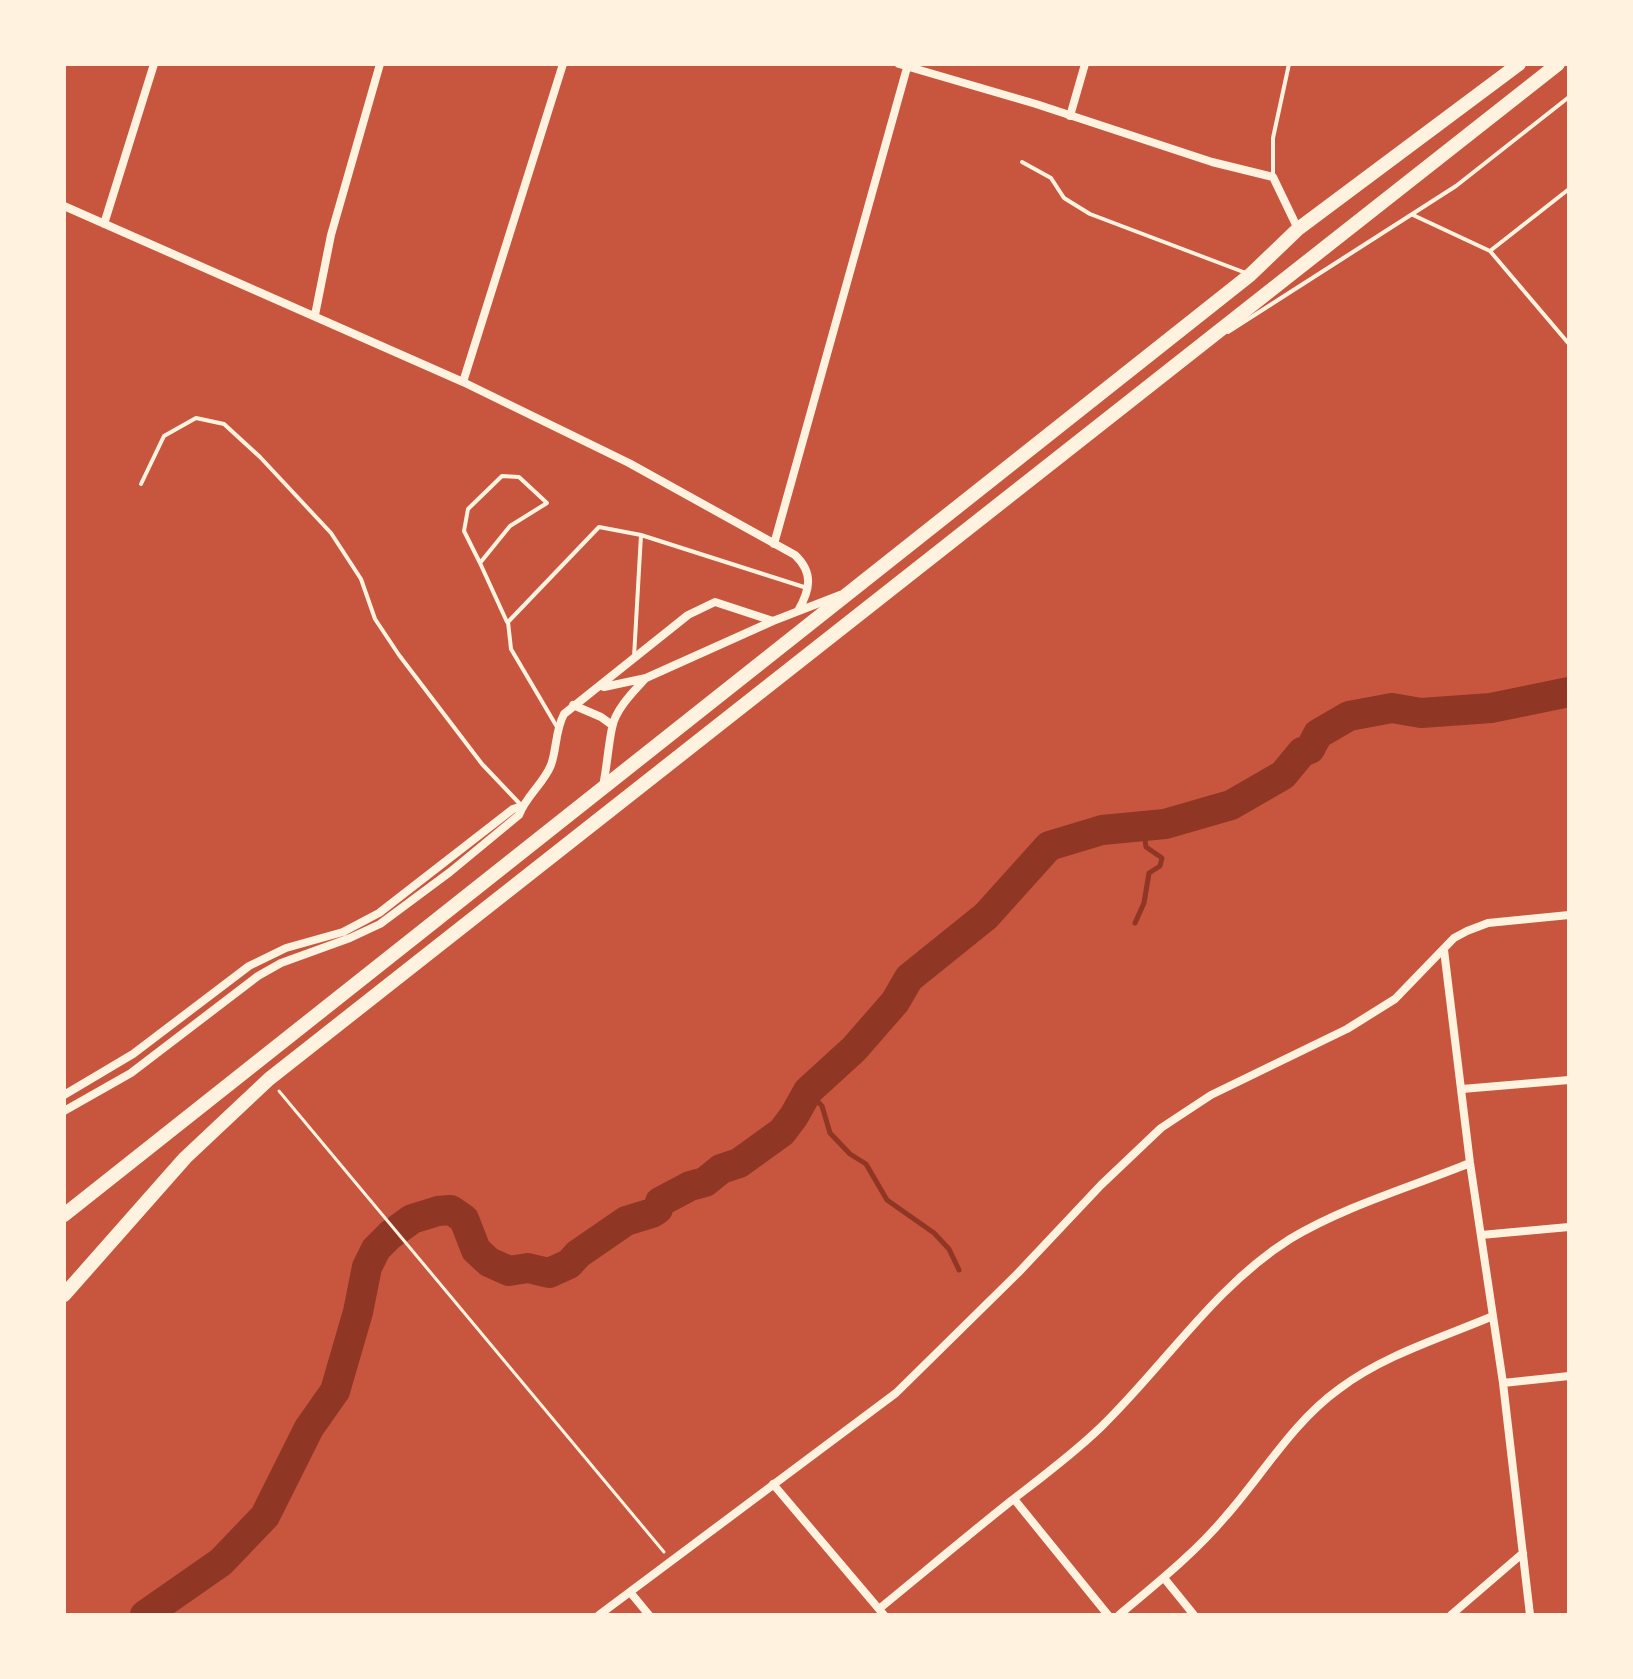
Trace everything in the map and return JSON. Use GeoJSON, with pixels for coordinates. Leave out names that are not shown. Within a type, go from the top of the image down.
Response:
{"type":"FeatureCollection","features":[{"type":"Feature","properties":{"kind":"highway"},"geometry":{"type":"LineString","coordinates":[[64,1215],[1250,275],[1298,229],[1519,64]]}},
{"type":"Feature","properties":{"kind":"highway"},"geometry":{"type":"LineString","coordinates":[[64,1295],[185,1158],[269,1079],[1558,64]]}},
{"type":"Feature","properties":{"kind":"street"},"geometry":{"type":"LineString","coordinates":[[104,224],[154,64]]}},
{"type":"Feature","properties":{"kind":"street"},"geometry":{"type":"LineString","coordinates":[[315,315],[331,235],[380,64]]}},
{"type":"Feature","properties":{"kind":"street"},"geometry":{"type":"LineString","coordinates":[[463,382],[563,64]]}},
{"type":"Feature","properties":{"kind":"street"},"geometry":{"type":"LineString","coordinates":[[1070,116],[1085,64]]}},
{"type":"Feature","properties":{"kind":"street"},"geometry":{"type":"LineString","coordinates":[[774,544],[905,65],[1212,162],[1273,177],[1298,229]]}},
{"type":"Feature","properties":{"kind":"street"},"geometry":{"type":"LineString","coordinates":[[64,206],[463,382],[629,463],[802,562],[809,578],[809,588],[798,611]]}},
{"type":"Feature","properties":{"kind":"street"},"geometry":{"type":"LineString","coordinates":[[599,688],[646,678],[773,621],[848,592]]}},
{"type":"Feature","properties":{"kind":"street"},"geometry":{"type":"LineString","coordinates":[[64,1111],[131,1073],[258,976],[281,963],[350,938],[393,915],[519,815],[522,806],[550,768],[557,727],[564,714],[688,615],[715,602],[773,621]]}},
{"type":"Feature","properties":{"kind":"street"},"geometry":{"type":"LineString","coordinates":[[602,787],[612,725],[646,678]]}},
{"type":"Feature","properties":{"kind":"street"},"geometry":{"type":"LineString","coordinates":[[573,705],[612,725]]}},
{"type":"Feature","properties":{"kind":"street"},"geometry":{"type":"LineString","coordinates":[[64,1095],[133,1054],[266,956],[343,932],[379,913],[513,809],[522,806]]}},
{"type":"Feature","properties":{"kind":"street"},"geometry":{"type":"LineString","coordinates":[[599,1615],[896,1393],[1161,1128],[1211,1095],[1347,1029],[1395,999],[1454,938],[1488,923],[1569,915]]}},
{"type":"Feature","properties":{"kind":"street"},"geometry":{"type":"LineString","coordinates":[[1444,950],[1470,1163],[1503,1383],[1530,1615]]}},
{"type":"Feature","properties":{"kind":"street"},"geometry":{"type":"LineString","coordinates":[[1462,1089],[1569,1080]]}},
{"type":"Feature","properties":{"kind":"street"},"geometry":{"type":"LineString","coordinates":[[773,1484],[882,1612],[1100,1428],[1227,1289],[1261,1259],[1292,1238],[1337,1215],[1470,1163]]}},
{"type":"Feature","properties":{"kind":"street"},"geometry":{"type":"LineString","coordinates":[[1481,1235],[1569,1227]]}},
{"type":"Feature","properties":{"kind":"street"},"geometry":{"type":"LineString","coordinates":[[1119,1615],[1164,1578],[1224,1519],[1315,1408],[1339,1388],[1370,1369],[1493,1316]]}},
{"type":"Feature","properties":{"kind":"street"},"geometry":{"type":"LineString","coordinates":[[1503,1383],[1569,1376]]}},
{"type":"Feature","properties":{"kind":"street"},"geometry":{"type":"LineString","coordinates":[[1014,1499],[1108,1615]]}},
{"type":"Feature","properties":{"kind":"street"},"geometry":{"type":"LineString","coordinates":[[1451,1615],[1523,1553]]}},
{"type":"Feature","properties":{"kind":"street"},"geometry":{"type":"LineString","coordinates":[[1164,1578],[1194,1615]]}},
{"type":"Feature","properties":{"kind":"street"},"geometry":{"type":"LineString","coordinates":[[630,1592],[649,1615]]}},
{"type":"Feature","properties":{"kind":"lane"},"geometry":{"type":"LineString","coordinates":[[1273,177],[1273,138],[1289,64]]}},
{"type":"Feature","properties":{"kind":"lane"},"geometry":{"type":"LineString","coordinates":[[1185,359],[1456,186],[1569,97]]}},
{"type":"Feature","properties":{"kind":"lane"},"geometry":{"type":"LineString","coordinates":[[1022,162],[1051,178],[1064,198],[1090,214],[1250,275]]}},
{"type":"Feature","properties":{"kind":"lane"},"geometry":{"type":"LineString","coordinates":[[1490,251],[1569,189]]}},
{"type":"Feature","properties":{"kind":"lane"},"geometry":{"type":"LineString","coordinates":[[1413,215],[1490,251],[1569,344]]}},
{"type":"Feature","properties":{"kind":"lane"},"geometry":{"type":"LineString","coordinates":[[141,484],[164,436],[196,418],[224,424],[260,457],[331,533],[361,579],[375,619],[399,655],[482,764],[522,806]]}},
{"type":"Feature","properties":{"kind":"lane"},"geometry":{"type":"LineString","coordinates":[[480,563],[510,526],[547,503],[519,477],[502,476],[468,509],[464,531],[508,622],[511,649],[557,727]]}},
{"type":"Feature","properties":{"kind":"lane"},"geometry":{"type":"LineString","coordinates":[[508,622],[599,527],[641,535],[809,588]]}},
{"type":"Feature","properties":{"kind":"lane"},"geometry":{"type":"LineString","coordinates":[[634,658],[641,535]]}},
{"type":"Feature","properties":{"kind":"path"},"geometry":{"type":"LineString","coordinates":[[269,1079],[672,1562]]}},
{"type":"Feature","properties":{"kind":"waterway"},"geometry":{"type":"LineString","coordinates":[[145,1615],[221,1562],[265,1516],[309,1428],[335,1391],[358,1312],[367,1267],[376,1249],[412,1219],[451,1210],[464,1219],[476,1250],[489,1262],[509,1271],[528,1268],[549,1273],[569,1264],[578,1254],[626,1221],[652,1213],[658,1209],[660,1202],[690,1186],[705,1182],[721,1169],[739,1163],[782,1132],[808,1091],[854,1049],[895,1002],[909,978],[986,916],[1049,846],[1102,830],[1165,824],[1231,805],[1283,775],[1302,752],[1310,749],[1318,734],[1349,716],[1392,708],[1421,713],[1491,708],[1569,692]]}},
{"type":"Feature","properties":{"kind":"waterway"},"geometry":{"type":"LineString","coordinates":[[1135,923],[1144,903],[1149,873],[1160,866],[1162,858],[1146,847],[1143,826]]}},
{"type":"Feature","properties":{"kind":"waterway"},"geometry":{"type":"LineString","coordinates":[[805,1098],[816,1100],[822,1106],[830,1133],[850,1154],[866,1164],[887,1200],[934,1233],[949,1249],[959,1270]]}}]}
